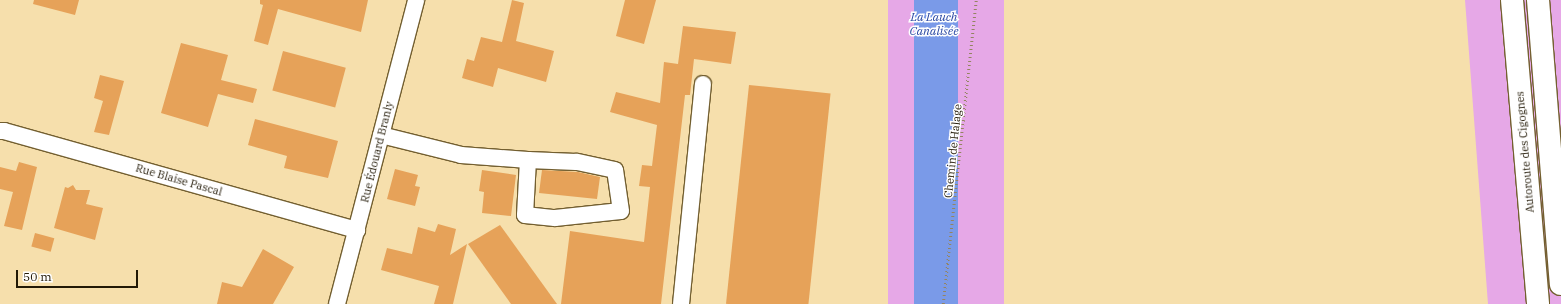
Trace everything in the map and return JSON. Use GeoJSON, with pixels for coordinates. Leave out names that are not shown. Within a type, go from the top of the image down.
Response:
{"type":"FeatureCollection","features":[{"type":"Feature","properties":{"kind":"highway","name":"Autoroute des Cigognes"},"geometry":{"type":"LineString","coordinates":[[1512,0],[1538,304]]}},
{"type":"Feature","properties":{"kind":"highway"},"geometry":{"type":"LineString","coordinates":[[1538,0],[1561,284]]}},
{"type":"Feature","properties":{"kind":"street","name":"Rue Édouard Branly"},"geometry":{"type":"LineString","coordinates":[[337,304],[416,0]]}},
{"type":"Feature","properties":{"kind":"street"},"geometry":{"type":"LineString","coordinates":[[681,304],[703,84]]}},
{"type":"Feature","properties":{"kind":"street","name":"Rue Blaise Pascal"},"geometry":{"type":"LineString","coordinates":[[0,131],[357,230]]}},
{"type":"Feature","properties":{"kind":"street"},"geometry":{"type":"LineString","coordinates":[[381,135],[461,155],[576,162],[615,170],[621,211],[555,218],[525,215],[528,160]]}},
{"type":"Feature","properties":{"kind":"path","name":"Chemin de Halage"},"geometry":{"type":"LineString","coordinates":[[943,304],[976,0]]}},
{"type":"Feature","properties":{"kind":"shaded area"},"geometry":{"type":"Polygon","coordinates":[[[888,0],[1004,0],[1004,304],[888,304],[888,0]]]}},
{"type":"Feature","properties":{"kind":"shaded area"},"geometry":{"type":"Polygon","coordinates":[[[1465,0],[1561,0],[1561,304],[1488,304],[1465,0]]]}},
{"type":"Feature","properties":{"kind":"water","name":"La Lauch Canalisée"},"geometry":{"type":"Polygon","coordinates":[[[914,0],[958,0],[958,304],[914,304],[914,0]]]}},
{"type":"Feature","properties":{"kind":"building"},"geometry":{"type":"Polygon","coordinates":[[[34,0],[79,0],[75,15],[33,4],[34,0]]]}},
{"type":"Feature","properties":{"kind":"building"},"geometry":{"type":"Polygon","coordinates":[[[260,0],[368,0],[361,32],[278,9],[268,45],[254,41],[263,5],[260,4],[260,0]]]}},
{"type":"Feature","properties":{"kind":"building"},"geometry":{"type":"Polygon","coordinates":[[[512,0],[524,3],[516,41],[554,51],[546,82],[498,68],[493,87],[462,78],[467,59],[474,61],[481,37],[502,42],[512,0]]]}},
{"type":"Feature","properties":{"kind":"building"},"geometry":{"type":"Polygon","coordinates":[[[625,0],[656,0],[644,44],[616,36],[625,0]]]}},
{"type":"Feature","properties":{"kind":"building"},"geometry":{"type":"Polygon","coordinates":[[[683,26],[736,32],[731,64],[694,59],[690,95],[685,95],[661,304],[561,304],[570,231],[644,242],[650,187],[639,186],[642,165],[652,166],[657,125],[610,112],[616,92],[660,103],[664,62],[678,64],[683,26]]]}},
{"type":"Feature","properties":{"kind":"building"},"geometry":{"type":"Polygon","coordinates":[[[181,43],[228,55],[221,80],[257,89],[253,103],[218,94],[208,127],[161,113],[181,43]]]}},
{"type":"Feature","properties":{"kind":"building"},"geometry":{"type":"Polygon","coordinates":[[[283,51],[346,68],[335,107],[272,91],[283,51]]]}},
{"type":"Feature","properties":{"kind":"building"},"geometry":{"type":"Polygon","coordinates":[[[100,75],[124,81],[109,135],[94,132],[103,101],[94,98],[100,75]]]}},
{"type":"Feature","properties":{"kind":"building"},"geometry":{"type":"Polygon","coordinates":[[[749,85],[831,94],[808,304],[726,304],[749,85]]]}},
{"type":"Feature","properties":{"kind":"building"},"geometry":{"type":"Polygon","coordinates":[[[255,119],[338,141],[328,178],[284,168],[287,156],[248,145],[255,119]]]}},
{"type":"Feature","properties":{"kind":"building"},"geometry":{"type":"Polygon","coordinates":[[[19,162],[37,167],[22,230],[4,226],[13,192],[0,189],[0,167],[16,171],[19,162]]]}},
{"type":"Feature","properties":{"kind":"building"},"geometry":{"type":"Polygon","coordinates":[[[395,169],[418,175],[415,186],[420,187],[415,206],[387,199],[395,169]]]}},
{"type":"Feature","properties":{"kind":"building"},"geometry":{"type":"Polygon","coordinates":[[[482,170],[516,175],[511,216],[482,213],[484,192],[479,191],[482,170]]]}},
{"type":"Feature","properties":{"kind":"building"},"geometry":{"type":"Polygon","coordinates":[[[542,170],[578,172],[600,177],[597,199],[539,193],[542,170]]]}},
{"type":"Feature","properties":{"kind":"building"},"geometry":{"type":"Polygon","coordinates":[[[73,185],[76,190],[90,190],[86,204],[103,208],[95,240],[54,228],[65,187],[68,188],[73,185]]]}},
{"type":"Feature","properties":{"kind":"building"},"geometry":{"type":"Polygon","coordinates":[[[438,224],[456,229],[450,255],[467,244],[453,304],[434,304],[439,286],[381,270],[387,248],[412,254],[418,227],[435,232],[438,224]]]}},
{"type":"Feature","properties":{"kind":"building"},"geometry":{"type":"Polygon","coordinates":[[[500,225],[557,304],[511,304],[468,244],[500,225]]]}},
{"type":"Feature","properties":{"kind":"building"},"geometry":{"type":"Polygon","coordinates":[[[35,233],[54,238],[51,252],[31,247],[35,233]]]}},
{"type":"Feature","properties":{"kind":"building"},"geometry":{"type":"Polygon","coordinates":[[[263,249],[294,267],[273,304],[217,304],[222,282],[242,287],[263,249]]]}}]}
